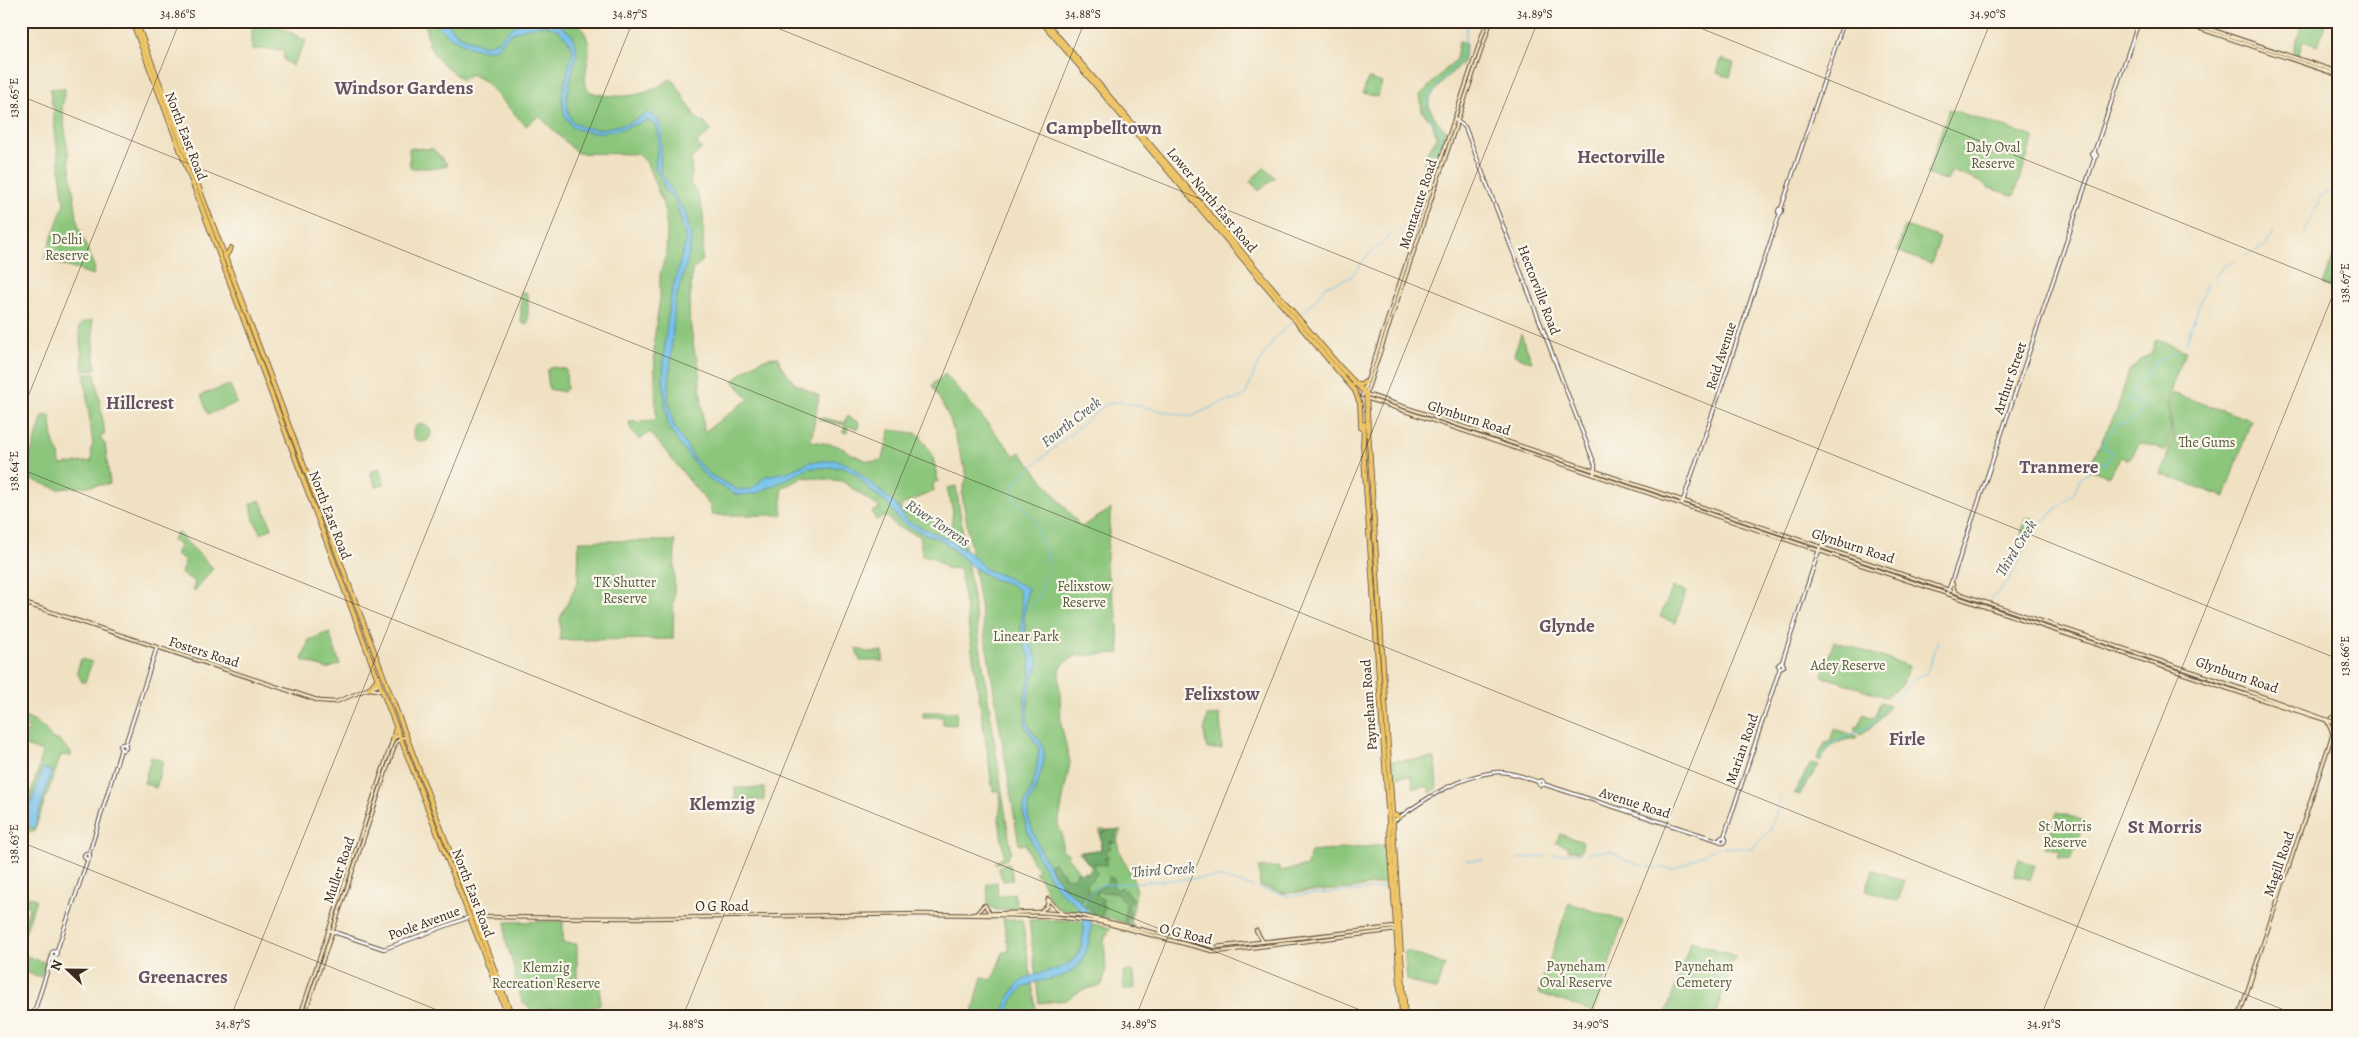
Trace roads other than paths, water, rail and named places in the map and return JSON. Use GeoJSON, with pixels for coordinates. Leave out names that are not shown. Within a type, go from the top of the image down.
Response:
{"type":"FeatureCollection","features":[{"type":"Feature","properties":{"kind":"main road","name":"Lower North East Road"},"geometry":{"type":"LineString","coordinates":[[1041,21],[1296,319],[1364,395]]}},
{"type":"Feature","properties":{"kind":"main road","name":"Lower North East Road"},"geometry":{"type":"LineString","coordinates":[[1045,21],[1355,391],[1360,405],[1363,444]]}},
{"type":"Feature","properties":{"kind":"main road","name":"Montacute Road"},"geometry":{"type":"LineString","coordinates":[[1364,395],[1487,21]]}},
{"type":"Feature","properties":{"kind":"main road","name":"Montacute Road"},"geometry":{"type":"LineString","coordinates":[[1455,120],[1491,21]]}},
{"type":"Feature","properties":{"kind":"main road"},"geometry":{"type":"LineString","coordinates":[[2177,21],[2338,74]]}},
{"type":"Feature","properties":{"kind":"main road"},"geometry":{"type":"LineString","coordinates":[[2186,21],[2338,74]]}},
{"type":"Feature","properties":{"kind":"main road","name":"North East Road"},"geometry":{"type":"LineString","coordinates":[[133,22],[349,591],[379,677],[383,683],[384,692],[396,723],[403,735]]}},
{"type":"Feature","properties":{"kind":"main road","name":"North East Road"},"geometry":{"type":"LineString","coordinates":[[212,230],[225,257],[248,326]]}},
{"type":"Feature","properties":{"kind":"main road"},"geometry":{"type":"LineString","coordinates":[[225,257],[231,248]]}},
{"type":"Feature","properties":{"kind":"main road"},"geometry":{"type":"LineString","coordinates":[[1354,384],[1361,385],[1367,383],[1369,392],[1374,397]]}},
{"type":"Feature","properties":{"kind":"main road","name":"Lower North East Road"},"geometry":{"type":"LineString","coordinates":[[1355,391],[1364,395]]}},
{"type":"Feature","properties":{"kind":"main road","name":"Glynburn Road"},"geometry":{"type":"LineString","coordinates":[[1364,395],[1594,473]]}},
{"type":"Feature","properties":{"kind":"main road","name":"Glynburn Road"},"geometry":{"type":"LineString","coordinates":[[1364,395],[1377,401],[1878,566],[1948,592],[1955,592],[1991,604],[2278,703]]}},
{"type":"Feature","properties":{"kind":"main road","name":"Payneham Road"},"geometry":{"type":"LineString","coordinates":[[1364,395],[1390,794],[1390,830],[1398,928]]}},
{"type":"Feature","properties":{"kind":"main road","name":"Payneham Road"},"geometry":{"type":"LineString","coordinates":[[1364,395],[1363,444],[1365,477],[1390,816]]}},
{"type":"Feature","properties":{"kind":"main road"},"geometry":{"type":"LineString","coordinates":[[1365,406],[1368,401],[1377,401]]}},
{"type":"Feature","properties":{"kind":"main road"},"geometry":{"type":"LineString","coordinates":[[1365,477],[1370,479],[1366,484]]}},
{"type":"Feature","properties":{"kind":"main road","name":"Glynburn Road"},"geometry":{"type":"LineString","coordinates":[[1682,502],[1819,551],[1948,592],[2337,723]]}},
{"type":"Feature","properties":{"kind":"main road"},"geometry":{"type":"LineString","coordinates":[[1878,566],[1886,573]]}},
{"type":"Feature","properties":{"kind":"main road"},"geometry":{"type":"LineString","coordinates":[[1952,582],[1955,592]]}},
{"type":"Feature","properties":{"kind":"main road","name":"Fosters Road"},"geometry":{"type":"LineString","coordinates":[[21,602],[320,701],[336,702],[383,683]]}},
{"type":"Feature","properties":{"kind":"main road","name":"North East Road"},"geometry":{"type":"LineString","coordinates":[[354,605],[454,862],[472,917]]}},
{"type":"Feature","properties":{"kind":"main road"},"geometry":{"type":"LineString","coordinates":[[369,648],[370,643]]}},
{"type":"Feature","properties":{"kind":"main road"},"geometry":{"type":"LineString","coordinates":[[369,689],[379,677]]}},
{"type":"Feature","properties":{"kind":"main road"},"geometry":{"type":"LineString","coordinates":[[369,689],[378,689],[384,692]]}},
{"type":"Feature","properties":{"kind":"main road"},"geometry":{"type":"LineString","coordinates":[[2333,733],[2328,720],[2338,713]]}},
{"type":"Feature","properties":{"kind":"main road","name":"Magill Road"},"geometry":{"type":"LineString","coordinates":[[2239,1016],[2338,718]]}},
{"type":"Feature","properties":{"kind":"main road"},"geometry":{"type":"LineString","coordinates":[[393,739],[396,723]]}},
{"type":"Feature","properties":{"kind":"main road"},"geometry":{"type":"LineString","coordinates":[[393,739],[403,735]]}},
{"type":"Feature","properties":{"kind":"main road","name":"Muller Road"},"geometry":{"type":"LineString","coordinates":[[302,1016],[384,773],[396,742],[403,735]]}},
{"type":"Feature","properties":{"kind":"main road","name":"Muller Road"},"geometry":{"type":"LineString","coordinates":[[384,773],[393,739]]}},
{"type":"Feature","properties":{"kind":"main road","name":"North East Road"},"geometry":{"type":"LineString","coordinates":[[419,776],[434,825],[449,864],[512,1016]]}},
{"type":"Feature","properties":{"kind":"main road"},"geometry":{"type":"LineString","coordinates":[[1388,801],[1390,794]]}},
{"type":"Feature","properties":{"kind":"main road"},"geometry":{"type":"LineString","coordinates":[[1390,830],[1392,822],[1390,816],[1399,817]]}},
{"type":"Feature","properties":{"kind":"main road","name":"Payneham Road"},"geometry":{"type":"LineString","coordinates":[[1392,822],[1404,1016]]}},
{"type":"Feature","properties":{"kind":"main road"},"geometry":{"type":"LineString","coordinates":[[434,825],[439,823]]}},
{"type":"Feature","properties":{"kind":"main road"},"geometry":{"type":"LineString","coordinates":[[449,864],[454,862]]}},
{"type":"Feature","properties":{"kind":"main road"},"geometry":{"type":"LineString","coordinates":[[1038,912],[1046,906],[1048,899],[1063,914]]}},
{"type":"Feature","properties":{"kind":"main road"},"geometry":{"type":"LineString","coordinates":[[977,913],[984,905],[990,913]]}},
{"type":"Feature","properties":{"kind":"main road","name":"O G Road"},"geometry":{"type":"LineString","coordinates":[[970,915],[977,913],[1038,912],[1050,915],[1078,916]]}},
{"type":"Feature","properties":{"kind":"main road","name":"O G Road"},"geometry":{"type":"LineString","coordinates":[[472,917],[970,915],[1018,917],[1063,914],[1100,920],[1216,952],[1398,928]]}},
{"type":"Feature","properties":{"kind":"main road"},"geometry":{"type":"LineString","coordinates":[[1384,928],[1392,923],[1396,915]]}},
{"type":"Feature","properties":{"kind":"main road","name":"O G Road"},"geometry":{"type":"LineString","coordinates":[[1258,945],[1263,942],[1398,928]]}},
{"type":"Feature","properties":{"kind":"main road"},"geometry":{"type":"LineString","coordinates":[[1256,930],[1263,942]]}},
{"type":"Feature","properties":{"kind":"main road","name":"North East Road"},"geometry":{"type":"LineString","coordinates":[[500,990],[508,1016]]}},
{"type":"Feature","properties":{"kind":"street","name":"Reid Avenue"},"geometry":{"type":"LineString","coordinates":[[1682,502],[1780,213],[1782,212],[1781,209],[1844,21]]}},
{"type":"Feature","properties":{"kind":"street","name":"Arthur Street"},"geometry":{"type":"LineString","coordinates":[[1948,592],[2139,21]]}},
{"type":"Feature","properties":{"kind":"street","name":"Hectorville Road"},"geometry":{"type":"LineString","coordinates":[[1455,120],[1465,127],[1592,456],[1595,465],[1594,473]]}},
{"type":"Feature","properties":{"kind":"street"},"geometry":{"type":"LineString","coordinates":[[1819,551],[1820,547]]}},
{"type":"Feature","properties":{"kind":"street","name":"Marian Road"},"geometry":{"type":"LineString","coordinates":[[1720,841],[1725,843],[1724,837],[1780,668],[1778,665],[1782,662],[1819,551]]}},
{"type":"Feature","properties":{"kind":"street"},"geometry":{"type":"LineString","coordinates":[[33,1016],[157,647]]}},
{"type":"Feature","properties":{"kind":"street","name":"Avenue Road"},"geometry":{"type":"LineString","coordinates":[[1399,817],[1438,792],[1470,779],[1497,772],[1509,773],[1539,782],[1542,780],[1543,784],[1720,841]]}},
{"type":"Feature","properties":{"kind":"street"},"geometry":{"type":"LineString","coordinates":[[1392,822],[1399,817]]}},
{"type":"Feature","properties":{"kind":"street","name":"Poole Avenue"},"geometry":{"type":"LineString","coordinates":[[330,931],[384,949],[472,917]]}},
{"type":"Feature","properties":{"kind":"water"},"geometry":{"type":"Polygon","coordinates":[[[436,21],[444,21],[460,36],[484,46],[498,41],[511,28],[524,21],[557,22],[572,35],[577,51],[567,96],[568,112],[572,121],[582,127],[600,129],[627,124],[648,113],[656,117],[662,127],[660,171],[686,214],[691,238],[689,255],[675,302],[668,399],[674,426],[693,457],[709,474],[738,490],[752,489],[766,476],[787,472],[810,462],[836,460],[850,465],[895,504],[907,521],[948,539],[971,554],[987,570],[1028,588],[1024,615],[1026,636],[1039,662],[1030,689],[1027,720],[1030,728],[1042,744],[1044,757],[1043,766],[1029,804],[1028,815],[1046,861],[1062,885],[1080,902],[1089,914],[1091,929],[1084,957],[1079,965],[1069,973],[1038,981],[1020,991],[1013,1001],[1007,1016],[1002,1016],[1008,999],[1015,988],[1029,977],[1060,968],[1073,960],[1081,946],[1084,929],[1079,908],[1057,888],[1041,863],[1029,835],[1024,816],[1025,804],[1035,778],[1039,747],[1025,727],[1025,695],[1031,673],[1029,655],[1021,639],[1022,610],[1019,590],[1010,584],[993,579],[973,567],[942,540],[922,533],[901,522],[885,501],[871,491],[857,475],[844,467],[809,468],[756,494],[737,495],[707,478],[679,444],[668,425],[663,381],[665,338],[671,295],[685,243],[684,231],[675,199],[666,191],[655,167],[659,138],[657,126],[647,120],[619,130],[600,132],[591,132],[572,127],[564,114],[562,94],[573,50],[568,40],[558,30],[544,25],[522,29],[511,34],[495,49],[484,50],[472,48],[450,37],[438,26],[436,21]]]}},
{"type":"Feature","properties":{"kind":"water"},"geometry":{"type":"Polygon","coordinates":[[[43,768],[52,771],[34,828],[21,823],[22,817],[26,818],[43,768]]]}},
{"type":"Feature","properties":{"kind":"waterway","name":"Fourth Creek"},"geometry":{"type":"LineString","coordinates":[[1428,183],[1426,171],[1441,138],[1427,108],[1428,98],[1462,56],[1468,21]]}},
{"type":"Feature","properties":{"kind":"waterway","name":"Third Creek"},"geometry":{"type":"LineString","coordinates":[[2313,214],[2319,204],[2320,196],[2338,188]]}},
{"type":"Feature","properties":{"kind":"waterway","name":"Fourth Creek"},"geometry":{"type":"LineString","coordinates":[[1298,317],[1314,302],[1326,286],[1351,277],[1368,255],[1394,232],[1408,226],[1419,212]]}},
{"type":"Feature","properties":{"kind":"waterway","name":"Third Creek"},"geometry":{"type":"LineString","coordinates":[[2304,234],[2312,216]]}},
{"type":"Feature","properties":{"kind":"waterway","name":"Third Creek"},"geometry":{"type":"LineString","coordinates":[[2245,256],[2265,246],[2273,232]]}},
{"type":"Feature","properties":{"kind":"waterway","name":"Third Creek"},"geometry":{"type":"LineString","coordinates":[[2215,276],[2226,264],[2235,261]]}},
{"type":"Feature","properties":{"kind":"waterway","name":"Third Creek"},"geometry":{"type":"LineString","coordinates":[[2186,342],[2207,283]]}},
{"type":"Feature","properties":{"kind":"waterway","name":"Fourth Creek"},"geometry":{"type":"LineString","coordinates":[[1025,612],[1041,595],[1048,566],[1047,549],[1042,542],[1035,520],[1013,497],[1013,487],[1020,477],[1106,404],[1120,402],[1190,417],[1223,402],[1236,400],[1246,394],[1256,368],[1275,338],[1293,321]]}},
{"type":"Feature","properties":{"kind":"waterway","name":"Third Creek"},"geometry":{"type":"LineString","coordinates":[[1990,601],[2008,581],[2038,526],[2075,492],[2080,479],[2091,469],[2106,463],[2112,454],[2110,450],[2104,448],[2103,443],[2118,423],[2126,424],[2141,413],[2141,402],[2128,403],[2128,398],[2154,363],[2177,352]]}},
{"type":"Feature","properties":{"kind":"waterway","name":"Third Creek"},"geometry":{"type":"LineString","coordinates":[[1894,698],[1906,689],[1914,678],[1926,674],[1938,641]]}},
{"type":"Feature","properties":{"kind":"waterway","name":"Third Creek"},"geometry":{"type":"LineString","coordinates":[[1818,760],[1830,744],[1870,726],[1888,705]]}},
{"type":"Feature","properties":{"kind":"waterway","name":"Third Creek"},"geometry":{"type":"LineString","coordinates":[[1795,794],[1815,765]]}},
{"type":"Feature","properties":{"kind":"waterway","name":"Third Creek"},"geometry":{"type":"LineString","coordinates":[[1723,847],[1752,849],[1770,830],[1781,797]]}},
{"type":"Feature","properties":{"kind":"waterway","name":"Third Creek"},"geometry":{"type":"LineString","coordinates":[[1649,867],[1674,869],[1718,847]]}},
{"type":"Feature","properties":{"kind":"waterway","name":"Third Creek"},"geometry":{"type":"LineString","coordinates":[[1587,853],[1610,851],[1625,860],[1643,866]]}},
{"type":"Feature","properties":{"kind":"waterway","name":"Third Creek"},"geometry":{"type":"LineString","coordinates":[[1553,855],[1580,853]]}},
{"type":"Feature","properties":{"kind":"waterway","name":"Third Creek"},"geometry":{"type":"LineString","coordinates":[[1518,859],[1546,856]]}},
{"type":"Feature","properties":{"kind":"waterway","name":"Third Creek"},"geometry":{"type":"LineString","coordinates":[[1467,860],[1483,860]]}},
{"type":"Feature","properties":{"kind":"waterway","name":"Third Creek"},"geometry":{"type":"LineString","coordinates":[[1081,903],[1096,888],[1102,885],[1218,877],[1254,887]]}},
{"type":"Feature","properties":{"kind":"waterway","name":"Third Creek"},"geometry":{"type":"LineString","coordinates":[[1258,888],[1288,896],[1368,890],[1389,886]]}},
{"type":"Feature","properties":{"kind":"district","name":"Windsor Gardens"},"geometry":{"type":"Point","coordinates":[404,88]}},
{"type":"Feature","properties":{"kind":"district","name":"Campbelltown"},"geometry":{"type":"Point","coordinates":[1104,128]}},
{"type":"Feature","properties":{"kind":"district","name":"Hectorville"},"geometry":{"type":"Point","coordinates":[1621,157]}},
{"type":"Feature","properties":{"kind":"district","name":"Hillcrest"},"geometry":{"type":"Point","coordinates":[140,403]}},
{"type":"Feature","properties":{"kind":"district","name":"Tranmere"},"geometry":{"type":"Point","coordinates":[2059,467]}},
{"type":"Feature","properties":{"kind":"district","name":"Glynde"},"geometry":{"type":"Point","coordinates":[1567,626]}},
{"type":"Feature","properties":{"kind":"district","name":"Felixstow"},"geometry":{"type":"Point","coordinates":[1222,694]}},
{"type":"Feature","properties":{"kind":"district","name":"Firle"},"geometry":{"type":"Point","coordinates":[1907,739]}},
{"type":"Feature","properties":{"kind":"district","name":"Klemzig"},"geometry":{"type":"Point","coordinates":[722,804]}},
{"type":"Feature","properties":{"kind":"district","name":"St Morris"},"geometry":{"type":"Point","coordinates":[2165,827]}},
{"type":"Feature","properties":{"kind":"district","name":"Greenacres"},"geometry":{"type":"Point","coordinates":[183,977]}},
{"type":"Feature","properties":{"kind":"park label","name":"Daly Oval Reserve"},"geometry":{"type":"Point","coordinates":[1993,156]}},
{"type":"Feature","properties":{"kind":"park label","name":"Delhi Reserve"},"geometry":{"type":"Point","coordinates":[67,248]}},
{"type":"Feature","properties":{"kind":"park label","name":"The Gums"},"geometry":{"type":"Point","coordinates":[2207,442]}},
{"type":"Feature","properties":{"kind":"park label","name":"TK Shutter Reserve"},"geometry":{"type":"Point","coordinates":[625,590]}},
{"type":"Feature","properties":{"kind":"park label","name":"Felixstow Reserve"},"geometry":{"type":"Point","coordinates":[1084,594]}},
{"type":"Feature","properties":{"kind":"park label","name":"Linear Park"},"geometry":{"type":"Point","coordinates":[1026,636]}},
{"type":"Feature","properties":{"kind":"park label","name":"Adey Reserve"},"geometry":{"type":"Point","coordinates":[1848,665]}},
{"type":"Feature","properties":{"kind":"park label","name":"St Morris Reserve"},"geometry":{"type":"Point","coordinates":[2065,834]}},
{"type":"Feature","properties":{"kind":"park label","name":"Payneham Oval Reserve"},"geometry":{"type":"Point","coordinates":[1576,974]}},
{"type":"Feature","properties":{"kind":"park label","name":"Payneham Cemetery"},"geometry":{"type":"Point","coordinates":[1704,974]}},
{"type":"Feature","properties":{"kind":"park label","name":"Klemzig Recreation Reserve"},"geometry":{"type":"Point","coordinates":[546,976]}},
{"type":"Feature","properties":{"kind":"water label","name":"River Torrens"},"geometry":{"type":"Point","coordinates":[938,523]}}]}
